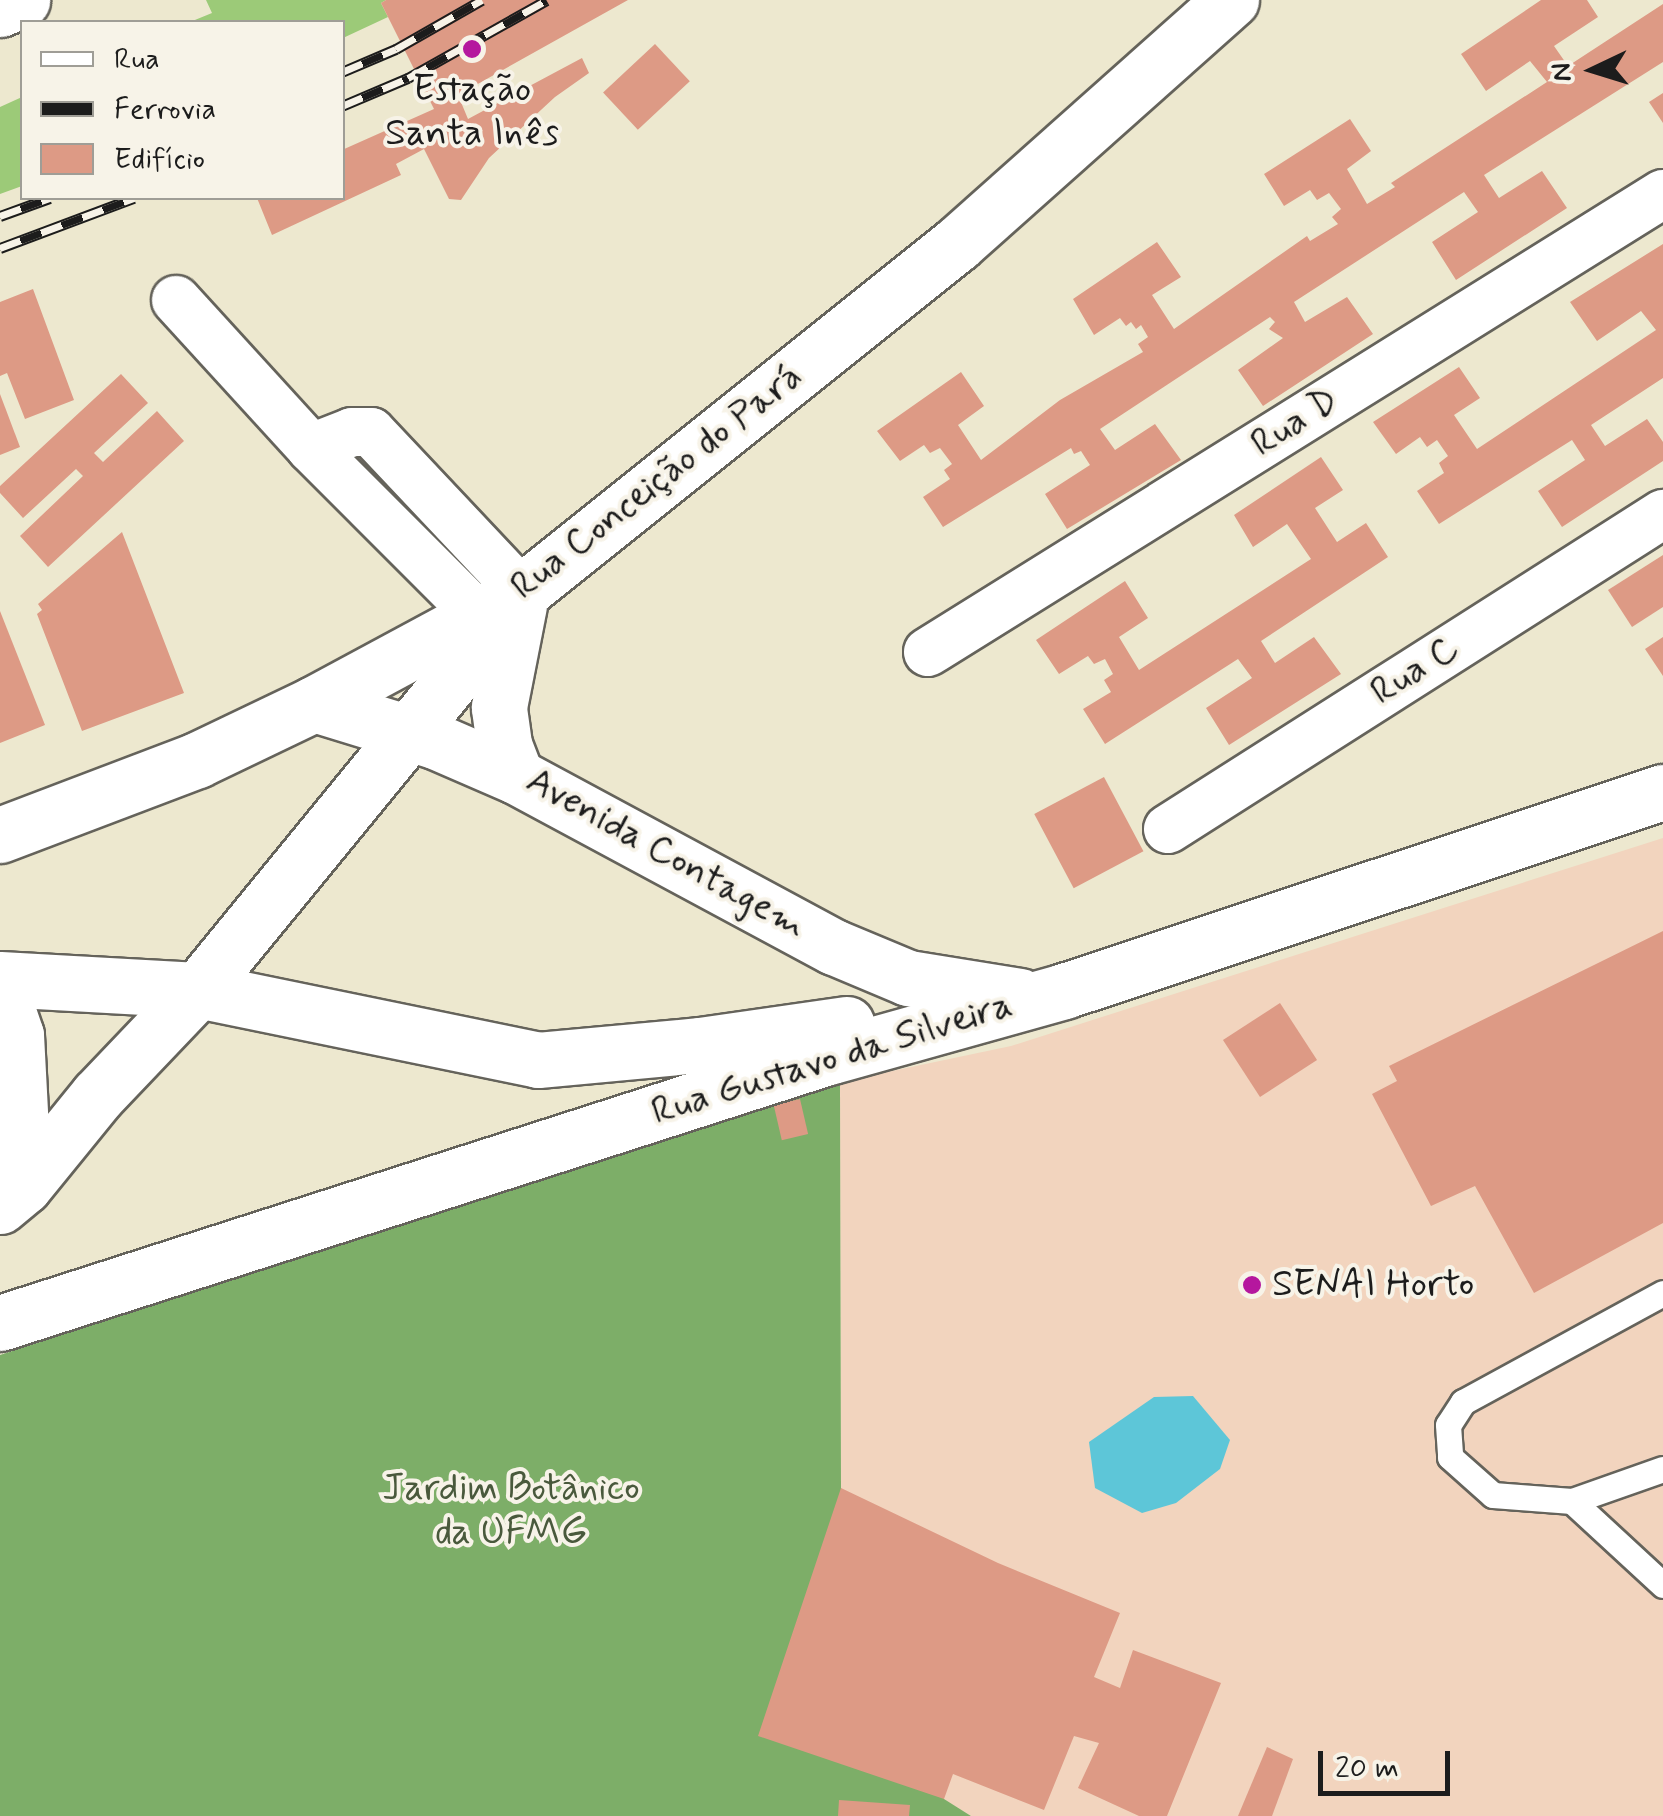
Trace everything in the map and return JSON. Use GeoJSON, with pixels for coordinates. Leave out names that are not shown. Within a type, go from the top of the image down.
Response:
{"type":"FeatureCollection","features":[{"type":"Feature","properties":{"kind":"main road"},"geometry":{"type":"LineString","coordinates":[[0,9],[22,0]]}},
{"type":"Feature","properties":{"kind":"main road","name":"Rua Conceição do Pará"},"geometry":{"type":"LineString","coordinates":[[0,836],[197,760],[314,704],[499,603],[958,244],[1232,0]]}},
{"type":"Feature","properties":{"kind":"main road"},"geometry":{"type":"LineString","coordinates":[[12,1196],[98,1095],[198,990],[411,733],[499,603]]}},
{"type":"Feature","properties":{"kind":"main road","name":"Avenida Contagem"},"geometry":{"type":"LineString","coordinates":[[499,603],[498,707],[504,744],[516,776],[834,946],[908,978],[1032,998]]}},
{"type":"Feature","properties":{"kind":"main road"},"geometry":{"type":"LineString","coordinates":[[314,704],[411,733],[516,776]]}},
{"type":"Feature","properties":{"kind":"main road","name":"Rua Gustavo da Silveira"},"geometry":{"type":"LineString","coordinates":[[0,1323],[828,1058],[1064,991],[1663,792]]}},
{"type":"Feature","properties":{"kind":"main road"},"geometry":{"type":"LineString","coordinates":[[0,979],[198,990],[538,1060],[700,1045],[1032,998]]}},
{"type":"Feature","properties":{"kind":"main road"},"geometry":{"type":"LineString","coordinates":[[0,988],[16,1035],[12,1196]]}},
{"type":"Feature","properties":{"kind":"street","name":"Rua D"},"geometry":{"type":"LineString","coordinates":[[928,652],[1663,194]]}},
{"type":"Feature","properties":{"kind":"street"},"geometry":{"type":"LineString","coordinates":[[176,300],[311,448],[352,432],[372,432],[499,603]]}},
{"type":"Feature","properties":{"kind":"street","name":"Rua C"},"geometry":{"type":"LineString","coordinates":[[1168,829],[1663,514]]}},
{"type":"Feature","properties":{"kind":"lane"},"geometry":{"type":"LineString","coordinates":[[1663,1293],[1462,1402],[1448,1425],[1450,1457],[1494,1494],[1572,1501],[1663,1469]]}},
{"type":"Feature","properties":{"kind":"lane"},"geometry":{"type":"LineString","coordinates":[[1572,1501],[1663,1585]]}},
{"type":"Feature","properties":{"kind":"shaded area","name":"SENAI Horto"},"geometry":{"type":"Polygon","coordinates":[[[1663,838],[1663,1816],[971,1816],[943,1799],[758,1736],[841,1488],[840,1082],[1011,1046],[1663,838]]]}},
{"type":"Feature","properties":{"kind":"green space"},"geometry":{"type":"Polygon","coordinates":[[[206,0],[386,0],[381,3],[388,17],[345,37],[345,20],[195,20],[212,13],[206,0]]]}},
{"type":"Feature","properties":{"kind":"green space"},"geometry":{"type":"Polygon","coordinates":[[[20,98],[20,187],[0,194],[0,107],[20,98]]]}},
{"type":"Feature","properties":{"kind":"green space","name":"Jardim Botânico da UFMG"},"geometry":{"type":"Polygon","coordinates":[[[840,1082],[841,1488],[944,1799],[971,1816],[0,1816],[0,1355],[840,1082]]]}},
{"type":"Feature","properties":{"kind":"water"},"geometry":{"type":"Polygon","coordinates":[[[1193,1396],[1230,1440],[1220,1469],[1176,1503],[1142,1513],[1095,1488],[1089,1442],[1154,1397],[1193,1396]]]}},
{"type":"Feature","properties":{"kind":"building"},"geometry":{"type":"Polygon","coordinates":[[[628,0],[458,95],[468,119],[582,58],[589,73],[555,97],[489,158],[461,200],[449,199],[424,149],[396,164],[401,175],[272,235],[258,200],[345,200],[345,149],[434,109],[381,3],[628,0]]]}},
{"type":"Feature","properties":{"kind":"building"},"geometry":{"type":"Polygon","coordinates":[[[1541,0],[1587,0],[1598,17],[1554,46],[1568,66],[1663,4],[1663,62],[1484,175],[1499,198],[1542,171],[1567,208],[1456,280],[1432,242],[1478,212],[1464,192],[1294,302],[1305,322],[1347,297],[1373,334],[1263,406],[1238,370],[1283,338],[1269,329],[1275,322],[1270,317],[1100,429],[1115,450],[1155,424],[1181,460],[1067,529],[1045,494],[1090,465],[1081,451],[1074,454],[1071,448],[943,527],[923,497],[950,479],[944,470],[952,464],[940,448],[930,453],[924,445],[900,461],[877,431],[961,372],[984,406],[958,425],[981,460],[1060,400],[1143,352],[1138,344],[1148,337],[1141,325],[1136,329],[1131,322],[1126,326],[1120,318],[1094,335],[1073,299],[1157,242],[1181,277],[1152,295],[1174,329],[1307,236],[1310,241],[1338,224],[1332,217],[1341,209],[1329,193],[1317,200],[1310,190],[1284,206],[1264,174],[1350,119],[1371,151],[1347,169],[1367,204],[1395,187],[1391,183],[1547,82],[1530,61],[1486,91],[1461,54],[1541,0]]]}},
{"type":"Feature","properties":{"kind":"building"},"geometry":{"type":"Polygon","coordinates":[[[655,44],[690,81],[638,130],[603,92],[655,44]]]}},
{"type":"Feature","properties":{"kind":"building"},"geometry":{"type":"Polygon","coordinates":[[[1663,93],[1663,123],[1649,102],[1663,93]]]}},
{"type":"Feature","properties":{"kind":"building"},"geometry":{"type":"Polygon","coordinates":[[[1663,244],[1663,378],[1591,425],[1605,446],[1647,419],[1663,442],[1663,461],[1562,527],[1538,491],[1585,460],[1572,440],[1439,524],[1417,491],[1444,473],[1439,463],[1448,456],[1437,440],[1427,447],[1420,437],[1396,454],[1373,422],[1459,367],[1480,398],[1454,415],[1477,449],[1656,330],[1641,311],[1597,341],[1570,302],[1663,244]]]}},
{"type":"Feature","properties":{"kind":"building"},"geometry":{"type":"Polygon","coordinates":[[[33,289],[74,400],[25,419],[7,373],[0,376],[0,302],[33,289]]]}},
{"type":"Feature","properties":{"kind":"building"},"geometry":{"type":"Polygon","coordinates":[[[121,374],[148,403],[94,453],[103,462],[157,411],[184,441],[48,567],[20,536],[83,476],[76,469],[23,518],[0,493],[0,486],[121,374]]]}},
{"type":"Feature","properties":{"kind":"building"},"geometry":{"type":"Polygon","coordinates":[[[0,394],[20,447],[0,455],[0,394]]]}},
{"type":"Feature","properties":{"kind":"building"},"geometry":{"type":"Polygon","coordinates":[[[1321,457],[1343,490],[1315,508],[1337,542],[1366,523],[1388,557],[1261,641],[1275,663],[1314,637],[1341,674],[1229,745],[1206,708],[1252,678],[1238,659],[1105,744],[1083,709],[1111,692],[1104,680],[1113,674],[1105,659],[1094,664],[1088,656],[1059,674],[1036,640],[1125,581],[1148,618],[1119,637],[1139,670],[1311,559],[1287,524],[1253,547],[1234,515],[1321,457]]]}},
{"type":"Feature","properties":{"kind":"building"},"geometry":{"type":"Polygon","coordinates":[[[122,532],[184,693],[82,731],[37,614],[42,610],[38,604],[122,532]]]}},
{"type":"Feature","properties":{"kind":"building"},"geometry":{"type":"Polygon","coordinates":[[[1663,555],[1663,607],[1632,627],[1608,590],[1663,555]]]}},
{"type":"Feature","properties":{"kind":"building"},"geometry":{"type":"Polygon","coordinates":[[[0,611],[45,725],[0,743],[0,611]]]}},
{"type":"Feature","properties":{"kind":"building"},"geometry":{"type":"Polygon","coordinates":[[[1663,637],[1663,676],[1645,649],[1663,637]]]}},
{"type":"Feature","properties":{"kind":"building"},"geometry":{"type":"Polygon","coordinates":[[[1104,777],[1143,851],[1074,888],[1034,814],[1104,777]]]}},
{"type":"Feature","properties":{"kind":"building"},"geometry":{"type":"Polygon","coordinates":[[[1663,931],[1663,1223],[1534,1293],[1475,1186],[1431,1206],[1372,1094],[1397,1081],[1389,1066],[1663,931]]]}},
{"type":"Feature","properties":{"kind":"building"},"geometry":{"type":"Polygon","coordinates":[[[1280,1003],[1317,1060],[1260,1097],[1223,1040],[1280,1003]]]}},
{"type":"Feature","properties":{"kind":"building"},"geometry":{"type":"Polygon","coordinates":[[[800,1099],[808,1134],[782,1140],[774,1105],[800,1099]]]}},
{"type":"Feature","properties":{"kind":"building"},"geometry":{"type":"Polygon","coordinates":[[[841,1488],[998,1563],[1120,1613],[1094,1677],[1120,1688],[1133,1650],[1221,1683],[1167,1816],[1139,1816],[1078,1788],[1099,1743],[1074,1736],[1044,1810],[953,1774],[944,1799],[758,1736],[841,1488]]]}},
{"type":"Feature","properties":{"kind":"building"},"geometry":{"type":"Polygon","coordinates":[[[1267,1747],[1293,1759],[1272,1816],[1238,1816],[1267,1747]]]}},
{"type":"Feature","properties":{"kind":"building"},"geometry":{"type":"Polygon","coordinates":[[[839,1800],[910,1805],[909,1816],[838,1816],[839,1800]]]}},
{"type":"Feature","properties":{"kind":"railway"},"geometry":{"type":"LineString","coordinates":[[345,71],[396,49],[482,0]]}},
{"type":"Feature","properties":{"kind":"railway"},"geometry":{"type":"LineString","coordinates":[[345,105],[408,78],[547,0]]}},
{"type":"Feature","properties":{"kind":"railway"},"geometry":{"type":"LineString","coordinates":[[0,216],[44,200]]}},
{"type":"Feature","properties":{"kind":"railway"},"geometry":{"type":"LineString","coordinates":[[0,248],[129,200]]}},
{"type":"Feature","properties":{"kind":"place","name":"Estação Santa Inês"},"geometry":{"type":"Point","coordinates":[472,49]}},
{"type":"Feature","properties":{"kind":"place","name":"SENAI Horto"},"geometry":{"type":"Point","coordinates":[1252,1285]}}]}
